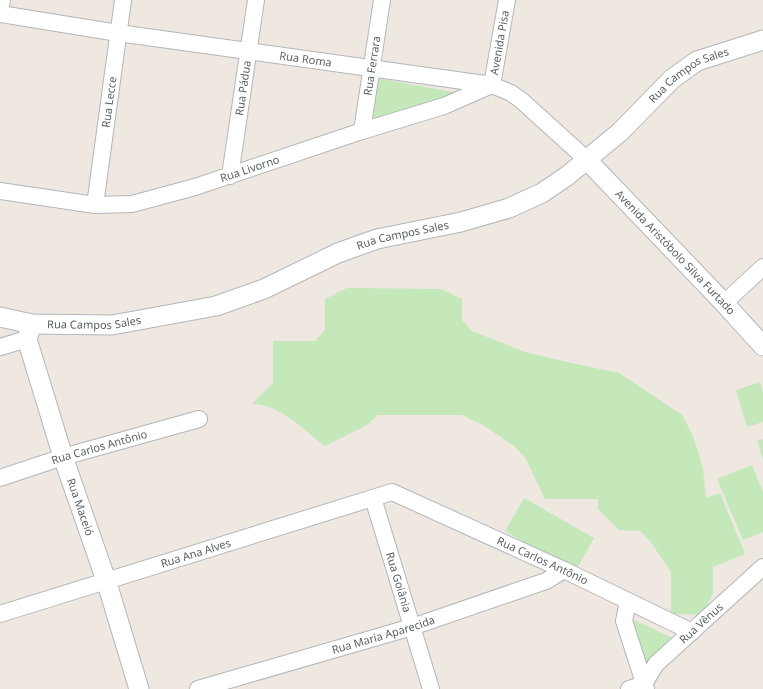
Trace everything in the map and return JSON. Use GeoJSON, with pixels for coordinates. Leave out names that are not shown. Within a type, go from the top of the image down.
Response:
{"type":"FeatureCollection","features":[{"type":"Feature","properties":{"kind":"street"},"geometry":{"type":"LineString","coordinates":[[0,11],[2,0]]}},
{"type":"Feature","properties":{"kind":"street","name":"Rua Lecce"},"geometry":{"type":"LineString","coordinates":[[95,205],[123,0]]}},
{"type":"Feature","properties":{"kind":"street","name":"Rua Pádua"},"geometry":{"type":"LineString","coordinates":[[230,176],[256,0]]}},
{"type":"Feature","properties":{"kind":"street","name":"Rua Ferrara"},"geometry":{"type":"LineString","coordinates":[[362,131],[382,0]]}},
{"type":"Feature","properties":{"kind":"street","name":"Avenida Pisa"},"geometry":{"type":"LineString","coordinates":[[492,85],[507,0]]}},
{"type":"Feature","properties":{"kind":"street","name":"Rua Roma"},"geometry":{"type":"LineString","coordinates":[[0,14],[118,33],[492,85],[521,100],[586,159]]}},
{"type":"Feature","properties":{"kind":"street","name":"Rua Campos Sales"},"geometry":{"type":"LineString","coordinates":[[0,317],[30,331],[112,325],[216,306],[264,289],[338,253],[377,239],[461,222],[509,208],[542,193],[567,176],[620,132],[672,79],[697,61],[763,40]]}},
{"type":"Feature","properties":{"kind":"street","name":"Rua Livorno"},"geometry":{"type":"LineString","coordinates":[[0,191],[95,205],[132,204],[195,187],[362,131],[444,106],[492,85]]}},
{"type":"Feature","properties":{"kind":"street","name":"Avenida Aristóbolo Silva Furtado"},"geometry":{"type":"LineString","coordinates":[[586,159],[724,303],[763,346]]}},
{"type":"Feature","properties":{"kind":"street"},"geometry":{"type":"LineString","coordinates":[[724,303],[763,267]]}},
{"type":"Feature","properties":{"kind":"street"},"geometry":{"type":"LineString","coordinates":[[0,347],[30,331]]}},
{"type":"Feature","properties":{"kind":"street","name":"Rua Maceió"},"geometry":{"type":"LineString","coordinates":[[30,331],[63,457],[106,580],[139,689]]}},
{"type":"Feature","properties":{"kind":"street","name":"Rua Carlos Antônio"},"geometry":{"type":"LineString","coordinates":[[0,478],[63,457],[199,418]]}},
{"type":"Feature","properties":{"kind":"street","name":"Rua Carlos Antônio"},"geometry":{"type":"LineString","coordinates":[[392,492],[564,570],[692,632]]}},
{"type":"Feature","properties":{"kind":"street","name":"Rua Ana Alves"},"geometry":{"type":"LineString","coordinates":[[0,614],[392,492]]}},
{"type":"Feature","properties":{"kind":"street","name":"Rua Goiânia"},"geometry":{"type":"LineString","coordinates":[[373,498],[431,689]]}},
{"type":"Feature","properties":{"kind":"street","name":"Rua Vênus"},"geometry":{"type":"LineString","coordinates":[[640,687],[656,664],[763,567]]}},
{"type":"Feature","properties":{"kind":"street","name":"Rua Maria Aparecida"},"geometry":{"type":"LineString","coordinates":[[198,689],[412,627],[546,581],[564,570]]}},
{"type":"Feature","properties":{"kind":"street"},"geometry":{"type":"LineString","coordinates":[[628,601],[624,621],[640,687]]}},
{"type":"Feature","properties":{"kind":"green space"},"geometry":{"type":"Polygon","coordinates":[[[376,78],[458,93],[368,123],[376,78]]]}},
{"type":"Feature","properties":{"kind":"green space"},"geometry":{"type":"Polygon","coordinates":[[[347,288],[441,289],[462,299],[462,320],[472,331],[525,352],[619,373],[682,415],[693,436],[703,468],[706,498],[720,493],[745,554],[713,567],[713,593],[703,615],[671,614],[671,572],[650,541],[640,531],[619,530],[598,509],[598,499],[545,499],[525,457],[514,446],[483,425],[462,415],[378,415],[367,425],[325,446],[282,413],[262,405],[252,404],[273,383],[273,341],[315,341],[325,330],[325,299],[347,288]]]}},
{"type":"Feature","properties":{"kind":"green space"},"geometry":{"type":"Polygon","coordinates":[[[760,382],[763,392],[763,422],[747,427],[736,390],[760,382]]]}},
{"type":"Feature","properties":{"kind":"green space"},"geometry":{"type":"Polygon","coordinates":[[[763,439],[763,460],[757,441],[763,439]]]}},
{"type":"Feature","properties":{"kind":"green space"},"geometry":{"type":"Polygon","coordinates":[[[752,465],[763,492],[763,532],[743,540],[717,479],[752,465]]]}},
{"type":"Feature","properties":{"kind":"green space"},"geometry":{"type":"Polygon","coordinates":[[[524,498],[594,538],[575,572],[505,531],[524,498]]]}},
{"type":"Feature","properties":{"kind":"green space"},"geometry":{"type":"Polygon","coordinates":[[[630,618],[675,639],[644,665],[630,618]]]}}]}
